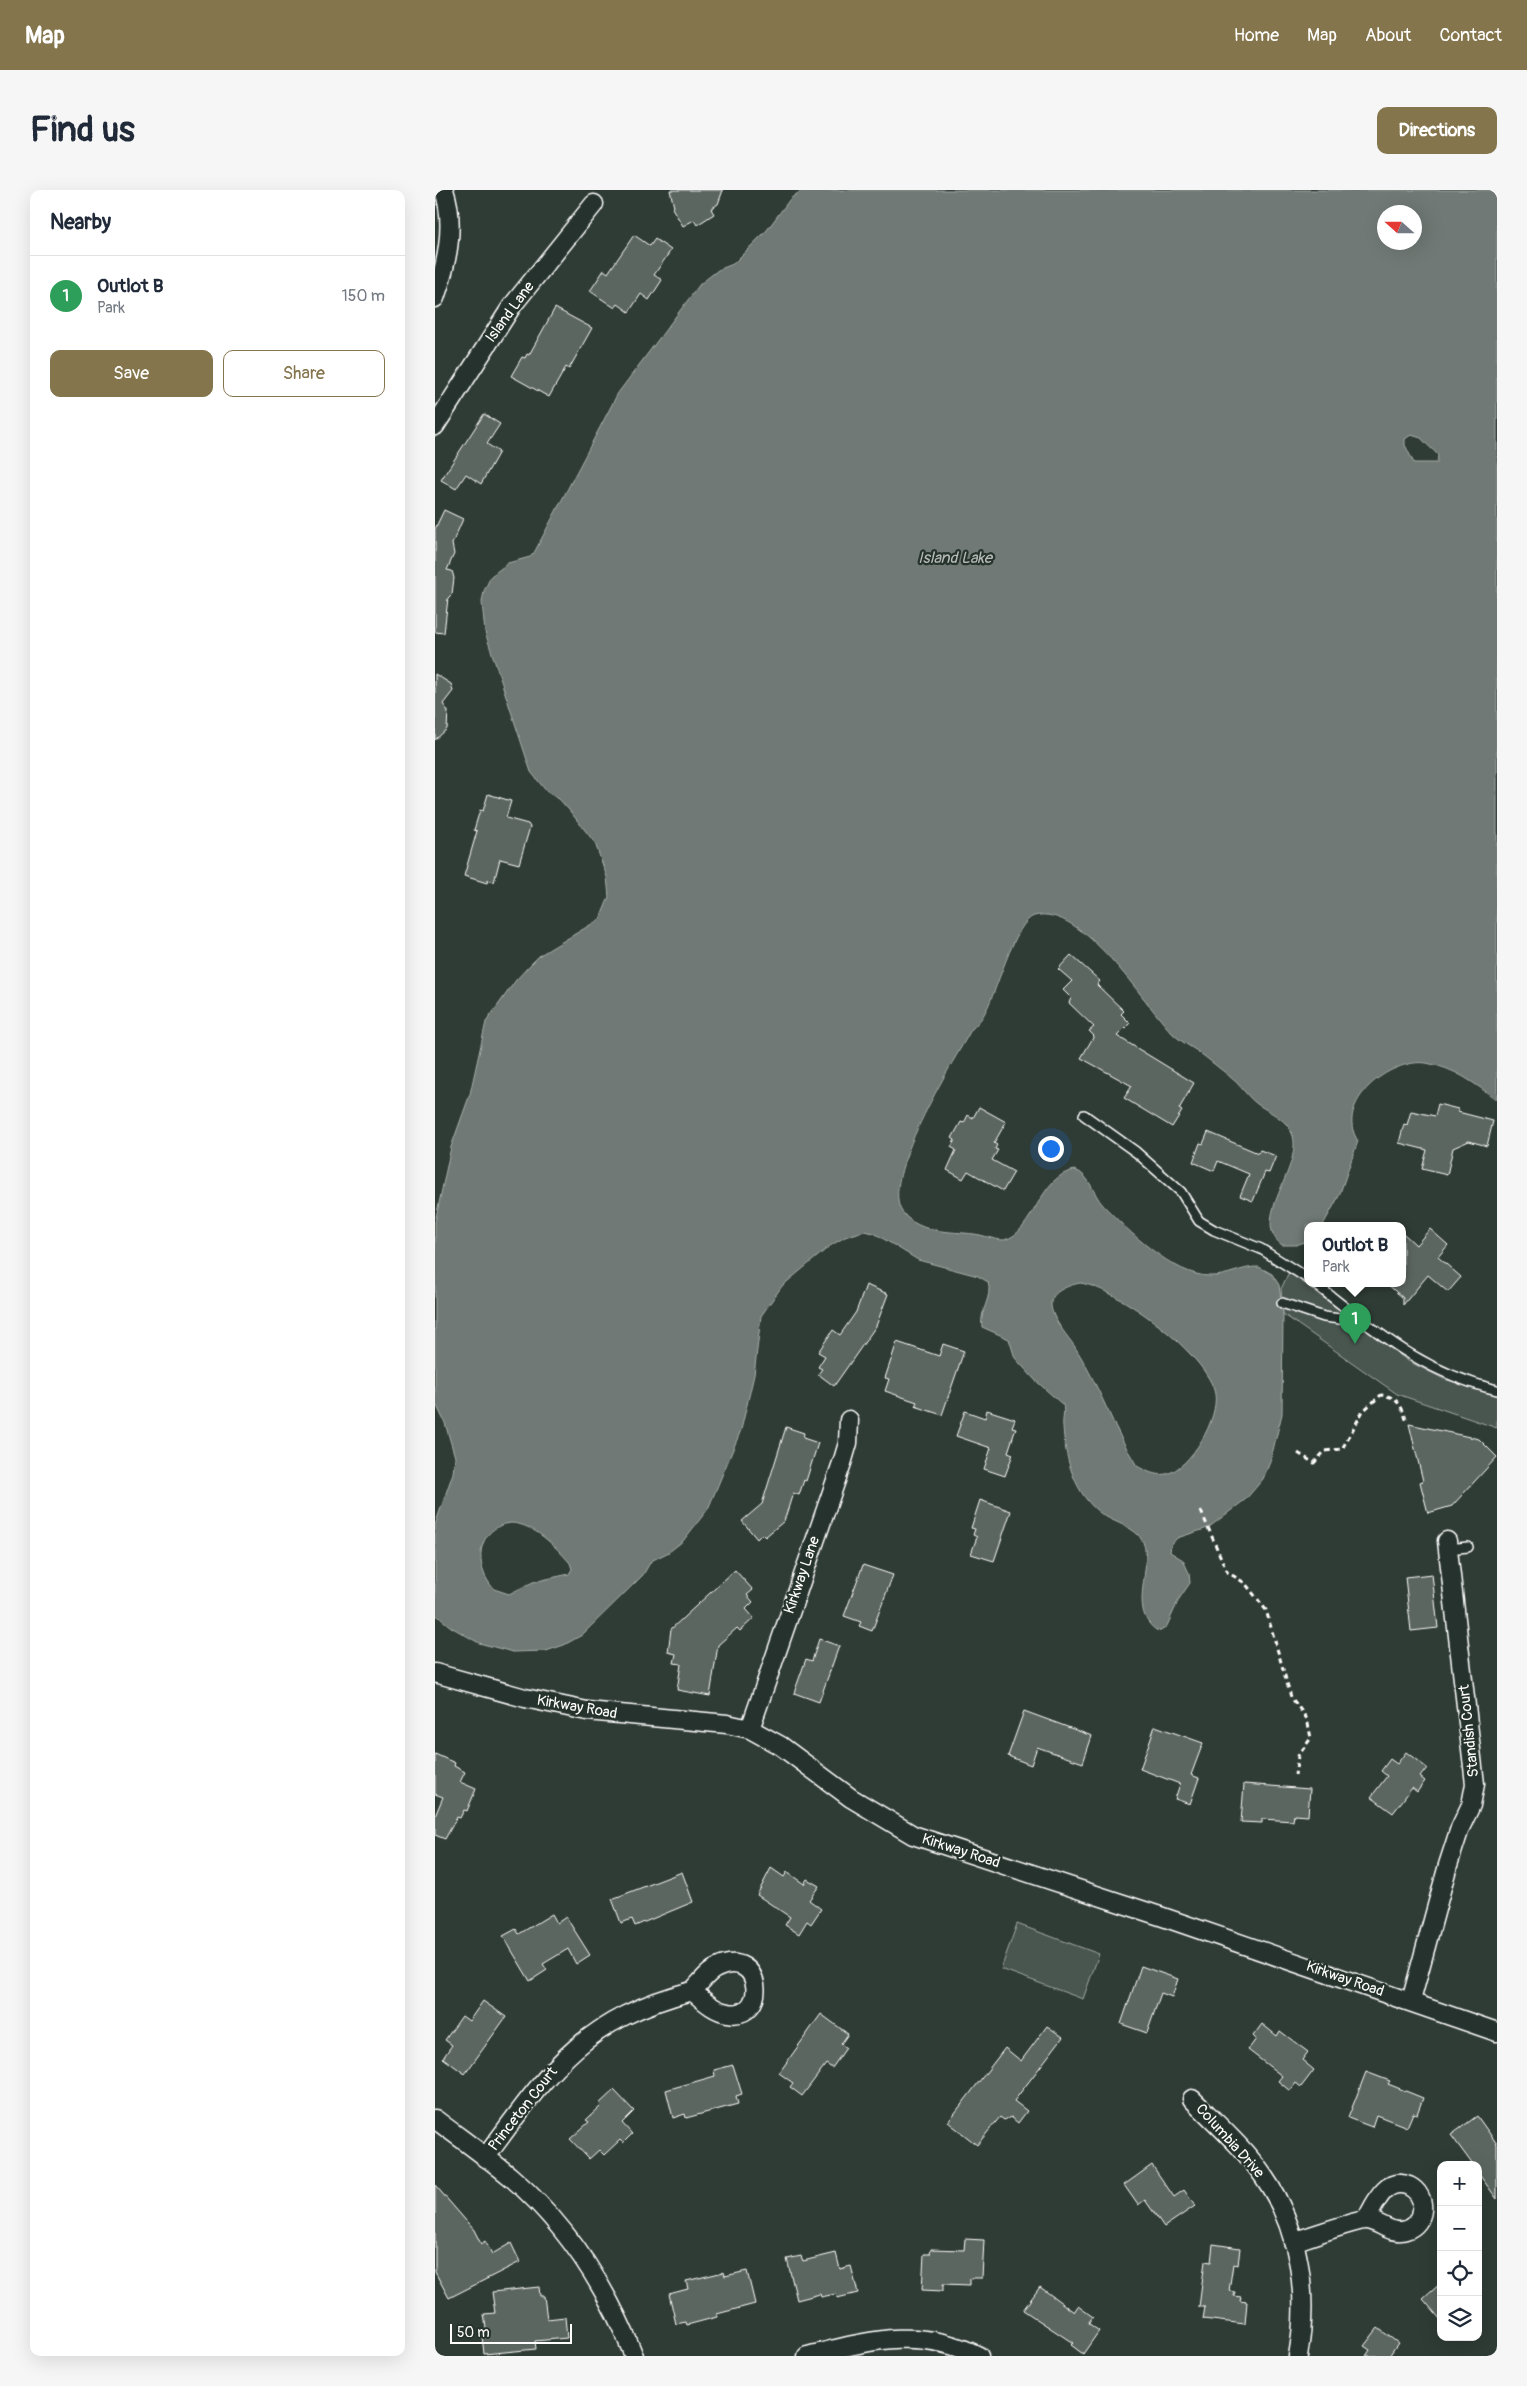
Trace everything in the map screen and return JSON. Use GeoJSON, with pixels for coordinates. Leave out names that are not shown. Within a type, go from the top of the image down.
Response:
{"type":"FeatureCollection","features":[{"type":"Feature","properties":{"kind":"street"},"geometry":{"type":"LineString","coordinates":[[435,298],[444,274],[449,244],[449,217],[444,190]]}},
{"type":"Feature","properties":{"kind":"street","name":"Island Lane"},"geometry":{"type":"LineString","coordinates":[[435,426],[512,306],[594,204]]}},
{"type":"Feature","properties":{"kind":"street","name":"Kirkway Lane"},"geometry":{"type":"LineString","coordinates":[[750,1730],[843,1460],[848,1443],[849,1420]]}},
{"type":"Feature","properties":{"kind":"street","name":"Standish Court"},"geometry":{"type":"LineString","coordinates":[[1411,2001],[1448,1865],[1460,1828],[1471,1805],[1475,1784],[1448,1545]]}},
{"type":"Feature","properties":{"kind":"street","name":"Kirkway Road"},"geometry":{"type":"LineString","coordinates":[[435,1673],[525,1698],[587,1711],[727,1724],[750,1730],[781,1746],[873,1813],[913,1835],[1411,2001],[1497,2032]]}},
{"type":"Feature","properties":{"kind":"street","name":"Princeton Court"},"geometry":{"type":"LineString","coordinates":[[485,2158],[541,2082],[559,2062],[590,2036],[641,2007],[692,1992]]}},
{"type":"Feature","properties":{"kind":"street","name":"Columbia Drive"},"geometry":{"type":"LineString","coordinates":[[1192,2099],[1247,2155],[1265,2178],[1281,2207],[1301,2272],[1303,2325],[1298,2356]]}},
{"type":"Feature","properties":{"kind":"street"},"geometry":{"type":"LineString","coordinates":[[435,2119],[534,2198],[582,2256],[611,2303],[634,2356]]}},
{"type":"Feature","properties":{"kind":"street"},"geometry":{"type":"LineString","coordinates":[[1293,2242],[1366,2220]]}},
{"type":"Feature","properties":{"kind":"street"},"geometry":{"type":"LineString","coordinates":[[807,2356],[873,2340],[903,2337],[927,2338],[979,2356]]}},
{"type":"Feature","properties":{"kind":"lane"},"geometry":{"type":"LineString","coordinates":[[1084,1115],[1136,1152],[1181,1192],[1199,1222],[1213,1230],[1261,1249],[1304,1276]]}},
{"type":"Feature","properties":{"kind":"lane"},"geometry":{"type":"LineString","coordinates":[[1319,1287],[1414,1358],[1436,1370],[1475,1385],[1497,1390]]}},
{"type":"Feature","properties":{"kind":"lane"},"geometry":{"type":"LineString","coordinates":[[1282,1303],[1324,1317],[1356,1323],[1364,1322]]}},
{"type":"Feature","properties":{"kind":"lane"},"geometry":{"type":"LineString","coordinates":[[1448,1545],[1468,1546]]}},
{"type":"Feature","properties":{"kind":"path"},"geometry":{"type":"LineString","coordinates":[[1298,1453],[1314,1463],[1325,1451],[1342,1449],[1363,1411],[1381,1395],[1394,1398],[1404,1410],[1407,1423]]}},
{"type":"Feature","properties":{"kind":"path"},"geometry":{"type":"LineString","coordinates":[[1201,1511],[1227,1572],[1245,1583],[1265,1610],[1291,1698],[1303,1712],[1310,1726],[1311,1738],[1298,1756],[1295,1775]]}},
{"type":"Feature","properties":{"kind":"shaded area"},"geometry":{"type":"Polygon","coordinates":[[[1289,1272],[1304,1283],[1304,1287],[1309,1287],[1408,1361],[1444,1379],[1497,1395],[1497,1428],[1397,1394],[1283,1314],[1281,1289],[1289,1272]]]}},
{"type":"Feature","properties":{"kind":"shaded area"},"geometry":{"type":"Polygon","coordinates":[[[1017,1924],[1099,1954],[1083,1999],[1001,1969],[1017,1924]]]}},
{"type":"Feature","properties":{"kind":"water","name":"Island Lake"},"geometry":{"type":"Polygon","coordinates":[[[802,190],[1497,190],[1497,1100],[1455,1072],[1436,1065],[1412,1063],[1382,1075],[1359,1098],[1353,1112],[1352,1127],[1358,1141],[1339,1196],[1325,1222],[1304,1222],[1304,1242],[1296,1245],[1282,1245],[1273,1235],[1271,1222],[1273,1209],[1294,1149],[1291,1130],[1278,1117],[1257,1104],[1228,1075],[1173,1034],[1111,958],[1092,939],[1072,925],[1053,916],[1034,916],[1019,931],[982,1018],[971,1030],[935,1093],[921,1121],[900,1176],[898,1198],[903,1213],[918,1225],[936,1230],[974,1234],[1004,1240],[1014,1235],[1023,1227],[1053,1182],[1063,1174],[1075,1170],[1084,1176],[1100,1201],[1113,1215],[1152,1250],[1181,1268],[1196,1274],[1216,1276],[1259,1267],[1272,1274],[1279,1285],[1283,1314],[1282,1414],[1270,1462],[1263,1479],[1246,1499],[1208,1528],[1177,1538],[1171,1545],[1170,1552],[1183,1560],[1189,1573],[1190,1583],[1179,1599],[1167,1626],[1161,1631],[1156,1630],[1148,1621],[1143,1611],[1142,1600],[1146,1552],[1143,1542],[1131,1529],[1103,1515],[1093,1507],[1085,1498],[1073,1476],[1064,1439],[1063,1405],[1035,1380],[1015,1358],[1009,1339],[982,1327],[982,1315],[989,1293],[988,1282],[978,1276],[918,1260],[874,1233],[864,1231],[845,1237],[830,1246],[782,1286],[761,1316],[754,1375],[741,1430],[708,1509],[683,1541],[669,1552],[651,1561],[643,1575],[582,1635],[564,1645],[546,1651],[513,1652],[479,1643],[451,1627],[435,1614],[435,1525],[453,1473],[455,1457],[445,1423],[435,1402],[435,1222],[451,1147],[470,1094],[486,1022],[516,980],[540,955],[600,919],[609,897],[607,877],[595,843],[569,810],[559,799],[547,792],[531,772],[485,632],[482,602],[484,591],[491,576],[508,563],[530,557],[534,553],[618,393],[700,284],[718,270],[733,264],[767,230],[790,199],[802,190]],[[1411,435],[1405,439],[1405,445],[1414,463],[1437,463],[1438,455],[1421,438],[1411,435]],[[1080,1283],[1066,1287],[1058,1292],[1052,1299],[1051,1304],[1056,1321],[1084,1361],[1128,1452],[1137,1466],[1154,1474],[1166,1474],[1185,1462],[1194,1452],[1208,1428],[1215,1404],[1215,1394],[1209,1378],[1179,1343],[1159,1326],[1138,1310],[1096,1288],[1080,1283]],[[511,1523],[499,1526],[491,1532],[481,1549],[481,1560],[487,1580],[494,1589],[509,1594],[533,1582],[569,1574],[572,1569],[570,1563],[551,1543],[528,1527],[511,1523]]]}},
{"type":"Feature","properties":{"kind":"building"},"geometry":{"type":"Polygon","coordinates":[[[670,190],[723,190],[718,204],[711,209],[714,214],[697,225],[694,220],[683,226],[672,208],[674,207],[670,190]]]}},
{"type":"Feature","properties":{"kind":"building"},"geometry":{"type":"Polygon","coordinates":[[[634,235],[650,246],[655,239],[671,250],[654,275],[662,280],[649,300],[641,294],[629,312],[618,304],[615,308],[590,291],[604,270],[608,273],[634,235]]]}},
{"type":"Feature","properties":{"kind":"building"},"geometry":{"type":"Polygon","coordinates":[[[555,308],[592,328],[569,369],[566,367],[549,397],[511,376],[522,357],[525,358],[527,354],[529,355],[555,308]]]}},
{"type":"Feature","properties":{"kind":"building"},"geometry":{"type":"Polygon","coordinates":[[[484,414],[500,424],[487,444],[499,452],[481,484],[466,474],[456,489],[441,480],[484,414]]]}},
{"type":"Feature","properties":{"kind":"building"},"geometry":{"type":"Polygon","coordinates":[[[444,510],[463,519],[452,544],[454,554],[447,570],[452,571],[454,578],[452,594],[448,598],[444,633],[435,632],[435,529],[444,510]]]}},
{"type":"Feature","properties":{"kind":"building"},"geometry":{"type":"Polygon","coordinates":[[[435,674],[451,684],[453,691],[443,704],[448,711],[447,729],[435,740],[435,674]]]}},
{"type":"Feature","properties":{"kind":"building"},"geometry":{"type":"Polygon","coordinates":[[[488,794],[511,801],[506,818],[528,824],[530,827],[519,864],[500,859],[494,882],[488,880],[487,883],[464,876],[477,831],[474,830],[480,810],[483,811],[488,794]]]}},
{"type":"Feature","properties":{"kind":"building"},"geometry":{"type":"Polygon","coordinates":[[[1071,955],[1100,981],[1097,985],[1124,1011],[1121,1014],[1130,1023],[1117,1036],[1194,1083],[1179,1109],[1182,1111],[1172,1127],[1124,1098],[1132,1086],[1081,1058],[1094,1036],[1089,1031],[1094,1027],[1069,1003],[1071,998],[1063,990],[1072,981],[1058,969],[1071,955]]]}},
{"type":"Feature","properties":{"kind":"building"},"geometry":{"type":"Polygon","coordinates":[[[1438,1104],[1458,1109],[1458,1112],[1493,1121],[1487,1146],[1469,1141],[1453,1148],[1447,1175],[1422,1169],[1427,1150],[1399,1143],[1404,1124],[1407,1125],[1411,1111],[1435,1116],[1438,1104]]]}},
{"type":"Feature","properties":{"kind":"building"},"geometry":{"type":"Polygon","coordinates":[[[979,1107],[1006,1122],[994,1143],[997,1145],[995,1149],[998,1150],[992,1160],[1014,1172],[1003,1191],[968,1171],[963,1179],[947,1170],[956,1150],[951,1147],[955,1140],[952,1138],[961,1122],[964,1123],[968,1115],[973,1118],[979,1107]]]}},
{"type":"Feature","properties":{"kind":"building"},"geometry":{"type":"Polygon","coordinates":[[[1208,1132],[1258,1153],[1260,1150],[1276,1156],[1269,1173],[1265,1172],[1253,1201],[1240,1196],[1249,1174],[1218,1161],[1214,1171],[1193,1162],[1200,1143],[1203,1144],[1208,1132]]]}},
{"type":"Feature","properties":{"kind":"building"},"geometry":{"type":"Polygon","coordinates":[[[1430,1229],[1448,1245],[1438,1257],[1461,1277],[1448,1292],[1428,1275],[1403,1305],[1403,1298],[1391,1287],[1406,1287],[1406,1236],[1416,1245],[1430,1229]]]}},
{"type":"Feature","properties":{"kind":"building"},"geometry":{"type":"Polygon","coordinates":[[[866,1285],[888,1294],[876,1326],[834,1386],[818,1374],[822,1369],[818,1367],[825,1356],[818,1352],[833,1330],[840,1335],[856,1312],[866,1285]]]}},
{"type":"Feature","properties":{"kind":"building"},"geometry":{"type":"Polygon","coordinates":[[[897,1342],[939,1356],[943,1344],[964,1351],[942,1415],[915,1406],[917,1402],[885,1391],[889,1379],[885,1378],[897,1342]]]}},
{"type":"Feature","properties":{"kind":"building"},"geometry":{"type":"Polygon","coordinates":[[[987,1410],[1015,1419],[1012,1427],[1016,1428],[1008,1452],[1013,1454],[1005,1476],[984,1469],[991,1448],[956,1436],[965,1411],[985,1418],[987,1410]]]}},
{"type":"Feature","properties":{"kind":"building"},"geometry":{"type":"Polygon","coordinates":[[[1409,1424],[1479,1439],[1497,1457],[1452,1506],[1428,1513],[1420,1482],[1423,1481],[1409,1424]]]}},
{"type":"Feature","properties":{"kind":"building"},"geometry":{"type":"Polygon","coordinates":[[[786,1427],[804,1433],[803,1438],[818,1443],[806,1481],[804,1480],[799,1495],[793,1493],[784,1521],[765,1537],[762,1534],[757,1539],[742,1521],[762,1504],[786,1427]]]}},
{"type":"Feature","properties":{"kind":"building"},"geometry":{"type":"Polygon","coordinates":[[[980,1500],[1011,1511],[994,1561],[971,1554],[977,1537],[973,1535],[975,1529],[971,1528],[980,1500]]]}},
{"type":"Feature","properties":{"kind":"building"},"geometry":{"type":"Polygon","coordinates":[[[863,1565],[893,1575],[872,1631],[859,1626],[861,1622],[844,1616],[863,1565]]]}},
{"type":"Feature","properties":{"kind":"building"},"geometry":{"type":"Polygon","coordinates":[[[735,1570],[753,1590],[747,1595],[753,1602],[746,1609],[754,1618],[740,1631],[737,1628],[718,1645],[710,1696],[677,1690],[681,1664],[674,1663],[676,1654],[668,1652],[671,1629],[735,1570]]]}},
{"type":"Feature","properties":{"kind":"building"},"geometry":{"type":"Polygon","coordinates":[[[1432,1574],[1438,1628],[1411,1631],[1405,1577],[1432,1574]]]}},
{"type":"Feature","properties":{"kind":"building"},"geometry":{"type":"Polygon","coordinates":[[[819,1639],[839,1646],[819,1702],[794,1693],[806,1659],[812,1661],[819,1639]]]}},
{"type":"Feature","properties":{"kind":"building"},"geometry":{"type":"Polygon","coordinates":[[[1024,1711],[1092,1736],[1083,1763],[1037,1747],[1031,1765],[1008,1756],[1024,1711]]]}},
{"type":"Feature","properties":{"kind":"building"},"geometry":{"type":"Polygon","coordinates":[[[1155,1726],[1203,1743],[1191,1775],[1199,1778],[1190,1804],[1175,1799],[1180,1784],[1140,1769],[1155,1726]]]}},
{"type":"Feature","properties":{"kind":"building"},"geometry":{"type":"Polygon","coordinates":[[[1406,1752],[1427,1768],[1420,1777],[1425,1781],[1417,1792],[1412,1788],[1393,1813],[1371,1797],[1387,1776],[1381,1771],[1390,1759],[1397,1764],[1406,1752]]]}},
{"type":"Feature","properties":{"kind":"building"},"geometry":{"type":"Polygon","coordinates":[[[435,1754],[455,1763],[454,1766],[465,1772],[460,1782],[476,1789],[467,1811],[464,1810],[460,1818],[457,1817],[445,1839],[435,1835],[435,1816],[443,1797],[435,1794],[435,1754]]]}},
{"type":"Feature","properties":{"kind":"building"},"geometry":{"type":"Polygon","coordinates":[[[1244,1784],[1310,1789],[1308,1816],[1294,1815],[1293,1821],[1262,1819],[1262,1823],[1241,1822],[1244,1784]]]}},
{"type":"Feature","properties":{"kind":"building"},"geometry":{"type":"Polygon","coordinates":[[[771,1868],[784,1877],[787,1872],[804,1884],[807,1879],[819,1886],[809,1900],[821,1909],[811,1924],[807,1921],[799,1934],[785,1925],[790,1917],[757,1895],[771,1868]]]}},
{"type":"Feature","properties":{"kind":"building"},"geometry":{"type":"Polygon","coordinates":[[[682,1872],[693,1902],[635,1926],[632,1919],[621,1923],[612,1899],[682,1872]]]}},
{"type":"Feature","properties":{"kind":"building"},"geometry":{"type":"Polygon","coordinates":[[[552,1914],[557,1923],[566,1917],[590,1955],[576,1964],[568,1949],[543,1964],[547,1970],[530,1981],[503,1936],[516,1929],[519,1934],[552,1914]]]}},
{"type":"Feature","properties":{"kind":"building"},"geometry":{"type":"Polygon","coordinates":[[[1141,1966],[1178,1979],[1172,1997],[1161,1993],[1147,2033],[1121,2024],[1141,1966]]]}},
{"type":"Feature","properties":{"kind":"building"},"geometry":{"type":"Polygon","coordinates":[[[483,2001],[506,2017],[465,2074],[443,2058],[452,2045],[445,2040],[462,2016],[469,2021],[483,2001]]]}},
{"type":"Feature","properties":{"kind":"building"},"geometry":{"type":"Polygon","coordinates":[[[821,2014],[848,2034],[841,2044],[846,2048],[832,2068],[826,2064],[802,2096],[790,2087],[793,2083],[779,2073],[821,2014]]]}},
{"type":"Feature","properties":{"kind":"building"},"geometry":{"type":"Polygon","coordinates":[[[1262,2024],[1277,2036],[1280,2031],[1308,2052],[1302,2060],[1314,2070],[1301,2087],[1296,2083],[1290,2091],[1278,2081],[1282,2076],[1248,2050],[1256,2039],[1253,2036],[1262,2024]]]}},
{"type":"Feature","properties":{"kind":"building"},"geometry":{"type":"Polygon","coordinates":[[[1047,2026],[1063,2037],[1014,2101],[1027,2111],[1018,2123],[1011,2117],[1004,2120],[1000,2117],[977,2145],[948,2122],[1005,2048],[1021,2061],[1047,2026]]]}},
{"type":"Feature","properties":{"kind":"building"},"geometry":{"type":"Polygon","coordinates":[[[733,2065],[742,2094],[736,2096],[738,2104],[686,2118],[685,2114],[673,2118],[666,2090],[715,2076],[714,2070],[733,2065]]]}},
{"type":"Feature","properties":{"kind":"building"},"geometry":{"type":"Polygon","coordinates":[[[1366,2072],[1390,2081],[1388,2084],[1423,2098],[1417,2114],[1413,2113],[1407,2127],[1376,2115],[1372,2127],[1348,2118],[1366,2072]]]}},
{"type":"Feature","properties":{"kind":"building"},"geometry":{"type":"Polygon","coordinates":[[[614,2090],[634,2111],[622,2123],[632,2134],[623,2143],[620,2140],[604,2155],[599,2150],[589,2159],[570,2139],[589,2122],[586,2120],[614,2090]]]}},
{"type":"Feature","properties":{"kind":"building"},"geometry":{"type":"Polygon","coordinates":[[[1477,2116],[1497,2144],[1497,2199],[1482,2178],[1482,2161],[1470,2161],[1451,2135],[1477,2116]]]}},
{"type":"Feature","properties":{"kind":"building"},"geometry":{"type":"Polygon","coordinates":[[[1152,2165],[1174,2197],[1184,2190],[1195,2206],[1164,2227],[1145,2200],[1138,2205],[1124,2185],[1152,2165]]]}},
{"type":"Feature","properties":{"kind":"building"},"geometry":{"type":"Polygon","coordinates":[[[435,2185],[474,2230],[481,2244],[485,2241],[492,2254],[511,2243],[520,2262],[449,2298],[435,2272],[435,2185]]]}},
{"type":"Feature","properties":{"kind":"building"},"geometry":{"type":"Polygon","coordinates":[[[965,2239],[984,2240],[982,2278],[970,2278],[970,2285],[943,2284],[943,2291],[922,2290],[924,2254],[930,2254],[931,2249],[964,2250],[965,2239]]]}},
{"type":"Feature","properties":{"kind":"building"},"geometry":{"type":"Polygon","coordinates":[[[1213,2244],[1240,2248],[1238,2265],[1233,2264],[1229,2291],[1235,2292],[1234,2296],[1241,2297],[1240,2301],[1247,2302],[1245,2324],[1203,2319],[1205,2307],[1199,2307],[1205,2261],[1211,2262],[1213,2244]]]}},
{"type":"Feature","properties":{"kind":"building"},"geometry":{"type":"Polygon","coordinates":[[[836,2253],[840,2269],[851,2266],[858,2293],[837,2298],[836,2294],[821,2297],[820,2294],[797,2300],[787,2259],[801,2256],[803,2261],[836,2253]]]}},
{"type":"Feature","properties":{"kind":"building"},"geometry":{"type":"Polygon","coordinates":[[[747,2271],[755,2304],[717,2314],[717,2317],[687,2325],[686,2322],[676,2324],[669,2294],[688,2289],[686,2281],[724,2272],[725,2276],[747,2271]]]}},
{"type":"Feature","properties":{"kind":"building"},"geometry":{"type":"Polygon","coordinates":[[[539,2287],[540,2296],[544,2296],[547,2319],[565,2317],[567,2338],[535,2341],[536,2349],[484,2354],[482,2336],[487,2336],[484,2314],[495,2313],[492,2292],[539,2287]]]}},
{"type":"Feature","properties":{"kind":"building"},"geometry":{"type":"Polygon","coordinates":[[[1040,2287],[1074,2312],[1078,2306],[1093,2317],[1088,2323],[1099,2331],[1083,2354],[1071,2345],[1073,2343],[1023,2310],[1040,2287]]]}},
{"type":"Feature","properties":{"kind":"building"},"geometry":{"type":"Polygon","coordinates":[[[1437,2287],[1437,2315],[1423,2299],[1437,2287]]]}},
{"type":"Feature","properties":{"kind":"building"},"geometry":{"type":"Polygon","coordinates":[[[1378,2328],[1398,2343],[1389,2356],[1366,2356],[1370,2350],[1364,2346],[1378,2328]]]}},
{"type":"Feature","properties":{"kind":"place","name":"Outlot B"},"geometry":{"type":"Point","coordinates":[1355,1344]}}]}
